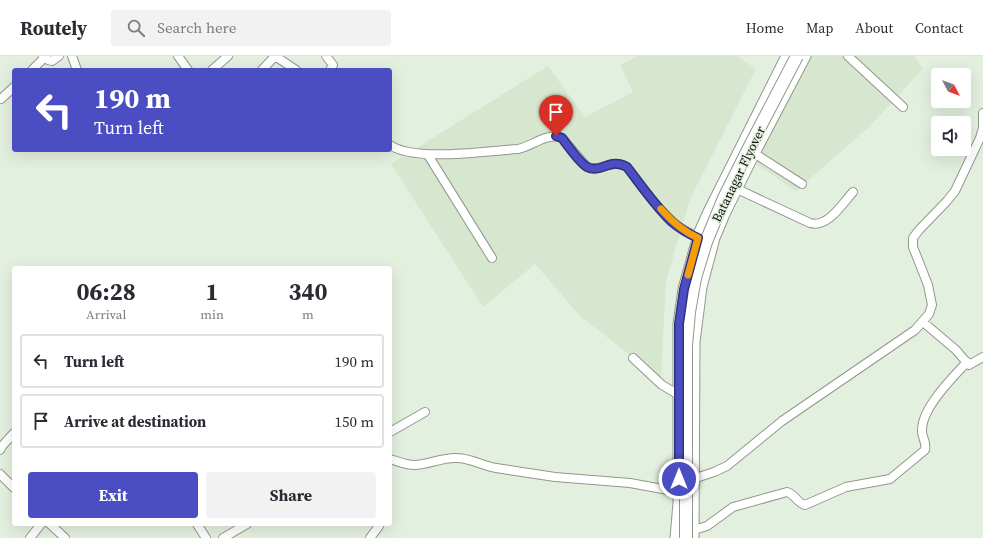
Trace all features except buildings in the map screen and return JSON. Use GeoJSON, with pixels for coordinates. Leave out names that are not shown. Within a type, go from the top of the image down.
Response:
{"type":"FeatureCollection","features":[{"type":"Feature","properties":{"kind":"main road","name":"Batanagar Flyover"},"geometry":{"type":"LineString","coordinates":[[691,535],[686,346],[689,312],[695,278],[706,242],[724,198],[798,56]]}},
{"type":"Feature","properties":{"kind":"street"},"geometry":{"type":"LineString","coordinates":[[34,68],[44,57],[52,61],[59,56]]}},
{"type":"Feature","properties":{"kind":"street"},"geometry":{"type":"LineString","coordinates":[[72,56],[76,68]]}},
{"type":"Feature","properties":{"kind":"street"},"geometry":{"type":"LineString","coordinates":[[178,56],[187,68]]}},
{"type":"Feature","properties":{"kind":"street"},"geometry":{"type":"LineString","coordinates":[[214,68],[228,56]]}},
{"type":"Feature","properties":{"kind":"street"},"geometry":{"type":"LineString","coordinates":[[264,68],[275,56],[293,68]]}},
{"type":"Feature","properties":{"kind":"street"},"geometry":{"type":"LineString","coordinates":[[326,56],[333,65],[331,68]]}},
{"type":"Feature","properties":{"kind":"street"},"geometry":{"type":"LineString","coordinates":[[676,538],[679,492],[679,324],[684,289],[698,238],[709,212],[787,56]]}},
{"type":"Feature","properties":{"kind":"street"},"geometry":{"type":"LineString","coordinates":[[806,56],[754,153],[724,214],[711,248],[701,287],[694,342],[691,535],[708,526],[733,507],[787,492],[801,504],[805,505],[846,487],[890,479],[925,450],[926,444],[922,436],[924,418],[943,388],[967,362]]}},
{"type":"Feature","properties":{"kind":"street"},"geometry":{"type":"LineString","coordinates":[[848,56],[903,106]]}},
{"type":"Feature","properties":{"kind":"street"},"geometry":{"type":"LineString","coordinates":[[1,99],[12,89]]}},
{"type":"Feature","properties":{"kind":"street"},"geometry":{"type":"LineString","coordinates":[[693,479],[726,466],[782,421],[915,330],[923,322],[929,314],[932,305],[928,285],[913,247],[913,238],[918,230],[947,201],[955,190],[980,138],[983,128],[983,113]]}},
{"type":"Feature","properties":{"kind":"street"},"geometry":{"type":"LineString","coordinates":[[392,147],[396,150],[428,155],[518,149],[527,147],[548,137],[556,136],[562,138],[586,166],[592,169],[613,163],[621,163],[627,167],[672,222],[711,248]]}},
{"type":"Feature","properties":{"kind":"street"},"geometry":{"type":"LineString","coordinates":[[754,153],[802,184]]}},
{"type":"Feature","properties":{"kind":"street"},"geometry":{"type":"LineString","coordinates":[[428,155],[492,258]]}},
{"type":"Feature","properties":{"kind":"street"},"geometry":{"type":"LineString","coordinates":[[737,189],[816,225],[828,219],[853,192]]}},
{"type":"Feature","properties":{"kind":"street"},"geometry":{"type":"LineString","coordinates":[[923,322],[956,350],[970,365],[983,357]]}},
{"type":"Feature","properties":{"kind":"street"},"geometry":{"type":"LineString","coordinates":[[633,358],[662,385],[678,395]]}},
{"type":"Feature","properties":{"kind":"street"},"geometry":{"type":"LineString","coordinates":[[392,431],[425,412]]}},
{"type":"Feature","properties":{"kind":"street"},"geometry":{"type":"LineString","coordinates":[[1,446],[12,435]]}},
{"type":"Feature","properties":{"kind":"street"},"geometry":{"type":"LineString","coordinates":[[392,460],[410,465],[416,465],[441,459],[458,458],[492,468],[555,477],[624,482],[679,492]]}},
{"type":"Feature","properties":{"kind":"street"},"geometry":{"type":"LineString","coordinates":[[0,474],[12,486]]}},
{"type":"Feature","properties":{"kind":"street"},"geometry":{"type":"LineString","coordinates":[[30,538],[39,526]]}},
{"type":"Feature","properties":{"kind":"street"},"geometry":{"type":"LineString","coordinates":[[52,526],[65,538]]}},
{"type":"Feature","properties":{"kind":"street"},"geometry":{"type":"LineString","coordinates":[[198,526],[206,538]]}},
{"type":"Feature","properties":{"kind":"street"},"geometry":{"type":"LineString","coordinates":[[223,538],[244,526]]}},
{"type":"Feature","properties":{"kind":"street"},"geometry":{"type":"LineString","coordinates":[[370,538],[379,526]]}},
{"type":"Feature","properties":{"kind":"shaded area"},"geometry":{"type":"Polygon","coordinates":[[[638,56],[738,56],[756,69],[690,199],[666,281],[661,379],[581,317],[535,264],[483,307],[391,164],[548,66],[585,117],[633,92],[620,65],[638,56]]]}},
{"type":"Feature","properties":{"kind":"shaded area"},"geometry":{"type":"Polygon","coordinates":[[[812,56],[914,56],[923,69],[868,128],[796,191],[755,163],[812,56]]]}},
{"type":"Feature","properties":{"kind":"slow traffic"},"geometry":{"type":"LineString","coordinates":[[661,209],[672,222],[684,231],[698,238],[688,275]]}},
{"type":"Feature","properties":{"kind":"route"},"geometry":{"type":"LineString","coordinates":[[556,136],[562,138],[586,166],[592,169],[613,163],[621,163],[627,167],[672,222],[684,231],[698,238],[684,289],[679,324],[679,479]]}}]}
